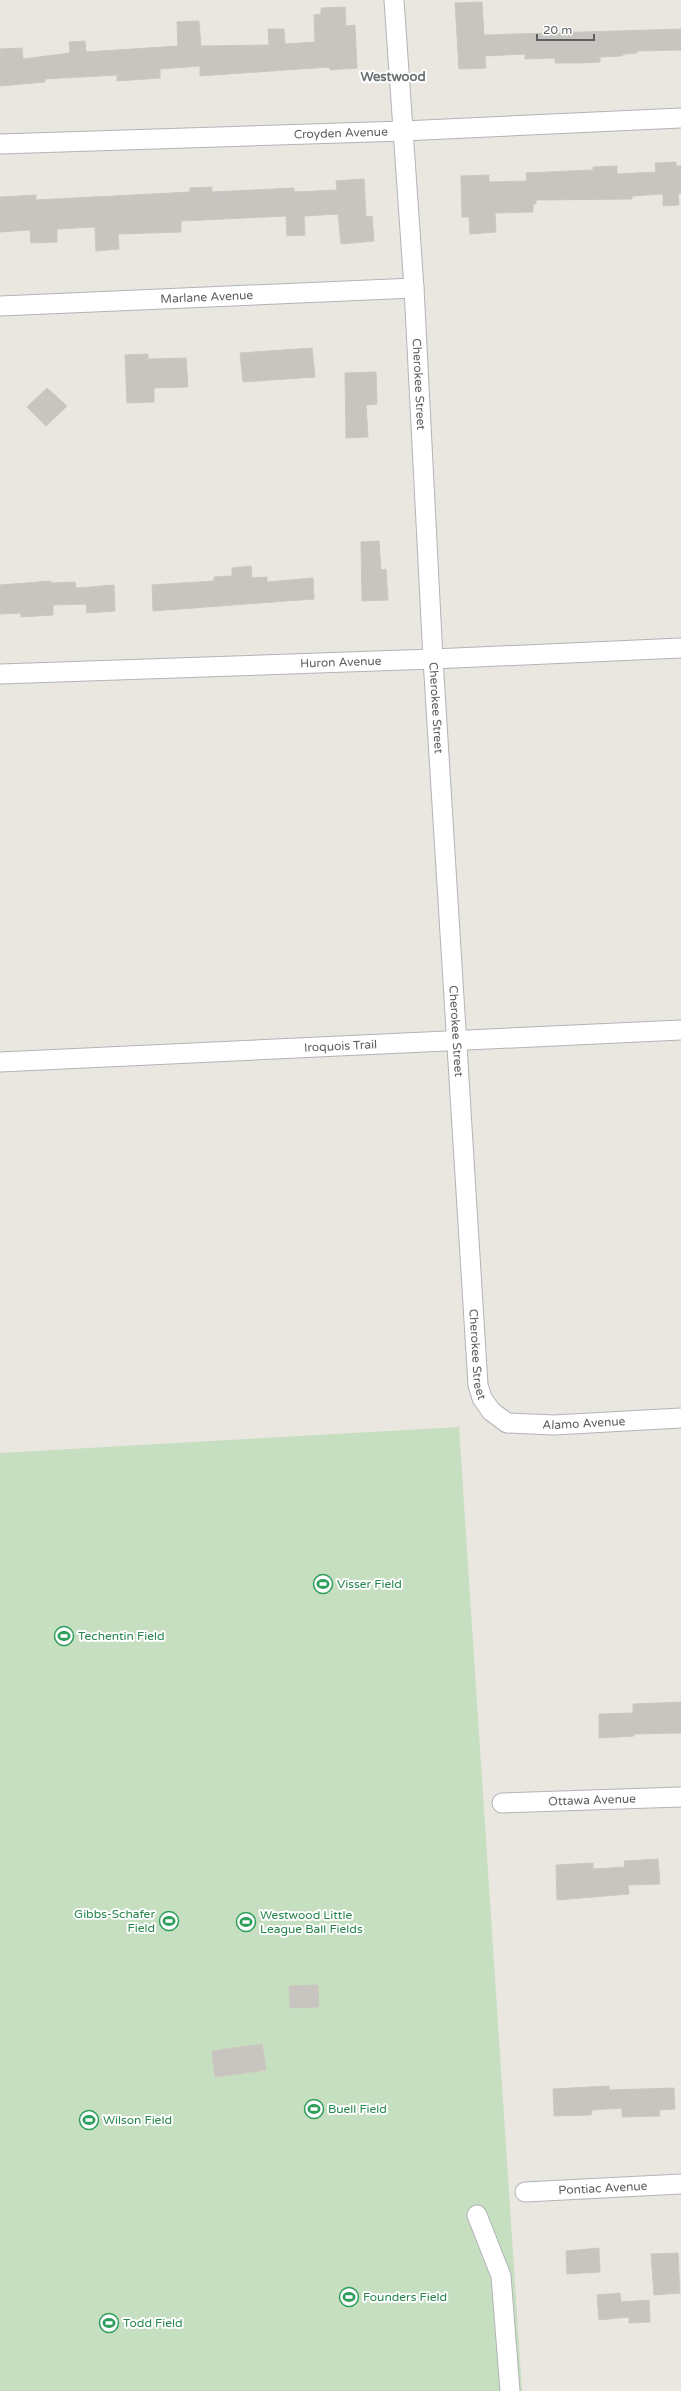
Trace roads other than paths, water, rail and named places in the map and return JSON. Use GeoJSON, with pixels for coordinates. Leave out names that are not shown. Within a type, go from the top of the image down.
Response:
{"type":"FeatureCollection","features":[{"type":"Feature","properties":{"kind":"street","name":"Cherokee Street"},"geometry":{"type":"LineString","coordinates":[[394,0],[414,288],[433,660],[478,1385],[482,1398],[491,1411]]}},
{"type":"Feature","properties":{"kind":"street","name":"Croyden Avenue"},"geometry":{"type":"LineString","coordinates":[[0,144],[403,131],[681,118]]}},
{"type":"Feature","properties":{"kind":"street","name":"Marlane Avenue"},"geometry":{"type":"LineString","coordinates":[[0,306],[414,288]]}},
{"type":"Feature","properties":{"kind":"street","name":"Huron Avenue"},"geometry":{"type":"LineString","coordinates":[[0,674],[433,660],[681,648]]}},
{"type":"Feature","properties":{"kind":"street","name":"Iroquois Trail"},"geometry":{"type":"LineString","coordinates":[[0,1062],[681,1030]]}},
{"type":"Feature","properties":{"kind":"street","name":"Alamo Avenue"},"geometry":{"type":"LineString","coordinates":[[491,1411],[507,1423],[519,1425],[681,1418]]}},
{"type":"Feature","properties":{"kind":"street","name":"Ottawa Avenue"},"geometry":{"type":"LineString","coordinates":[[502,1803],[681,1797]]}},
{"type":"Feature","properties":{"kind":"street","name":"Pontiac Avenue"},"geometry":{"type":"LineString","coordinates":[[525,2192],[681,2184]]}},
{"type":"Feature","properties":{"kind":"street"},"geometry":{"type":"LineString","coordinates":[[477,2215],[501,2276],[510,2391]]}},
{"type":"Feature","properties":{"kind":"place","name":"Visser Field"},"geometry":{"type":"Point","coordinates":[323,1584]}},
{"type":"Feature","properties":{"kind":"place","name":"Techentin Field"},"geometry":{"type":"Point","coordinates":[64,1636]}},
{"type":"Feature","properties":{"kind":"place","name":"Gibbs-Schafer Field"},"geometry":{"type":"Point","coordinates":[169,1921]}},
{"type":"Feature","properties":{"kind":"place","name":"Westwood Little League Ball Fields"},"geometry":{"type":"Point","coordinates":[246,1922]}},
{"type":"Feature","properties":{"kind":"place","name":"Buell Field"},"geometry":{"type":"Point","coordinates":[314,2109]}},
{"type":"Feature","properties":{"kind":"place","name":"Wilson Field"},"geometry":{"type":"Point","coordinates":[89,2120]}},
{"type":"Feature","properties":{"kind":"place","name":"Founders Field"},"geometry":{"type":"Point","coordinates":[349,2297]}},
{"type":"Feature","properties":{"kind":"place","name":"Todd Field"},"geometry":{"type":"Point","coordinates":[109,2323]}},
{"type":"Feature","properties":{"kind":"district","name":"Westwood"},"geometry":{"type":"Point","coordinates":[393,77]}}]}
